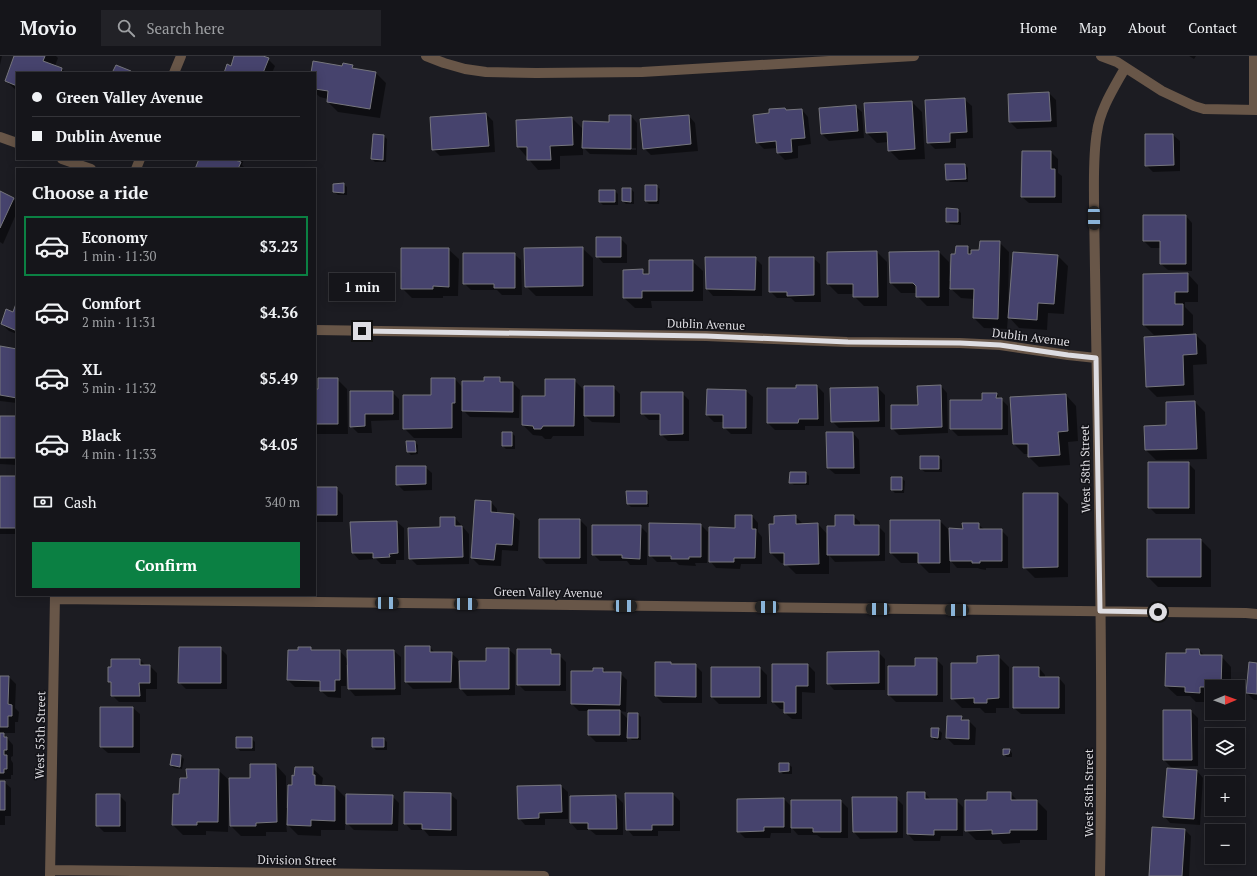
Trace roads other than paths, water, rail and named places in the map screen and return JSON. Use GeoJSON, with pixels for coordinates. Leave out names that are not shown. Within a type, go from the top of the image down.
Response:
{"type":"FeatureCollection","features":[{"type":"Feature","properties":{"kind":"street"},"geometry":{"type":"LineString","coordinates":[[174,72],[181,56]]}},
{"type":"Feature","properties":{"kind":"street"},"geometry":{"type":"LineString","coordinates":[[426,56],[444,63],[486,72],[536,73],[642,72],[914,56]]}},
{"type":"Feature","properties":{"kind":"street"},"geometry":{"type":"LineString","coordinates":[[1101,56],[1116,62],[1162,91],[1194,106],[1204,109],[1255,110],[1254,56]]}},
{"type":"Feature","properties":{"kind":"street","name":"West 58th Street"},"geometry":{"type":"LineString","coordinates":[[1100,876],[1100,611],[1094,203],[1097,131],[1109,96],[1125,68]]}},
{"type":"Feature","properties":{"kind":"street"},"geometry":{"type":"LineString","coordinates":[[0,137],[16,143]]}},
{"type":"Feature","properties":{"kind":"street"},"geometry":{"type":"LineString","coordinates":[[65,160],[88,168]]}},
{"type":"Feature","properties":{"kind":"street","name":"Dublin Avenue"},"geometry":{"type":"LineString","coordinates":[[316,330],[706,336],[848,342],[960,343],[1000,345],[1096,358]]}},
{"type":"Feature","properties":{"kind":"street","name":"Green Valley Avenue"},"geometry":{"type":"LineString","coordinates":[[55,597],[1257,614]]}},
{"type":"Feature","properties":{"kind":"street","name":"West 55th Street"},"geometry":{"type":"LineString","coordinates":[[50,873],[55,597]]}},
{"type":"Feature","properties":{"kind":"street","name":"Division Street"},"geometry":{"type":"LineString","coordinates":[[50,873],[544,876]]}}]}
